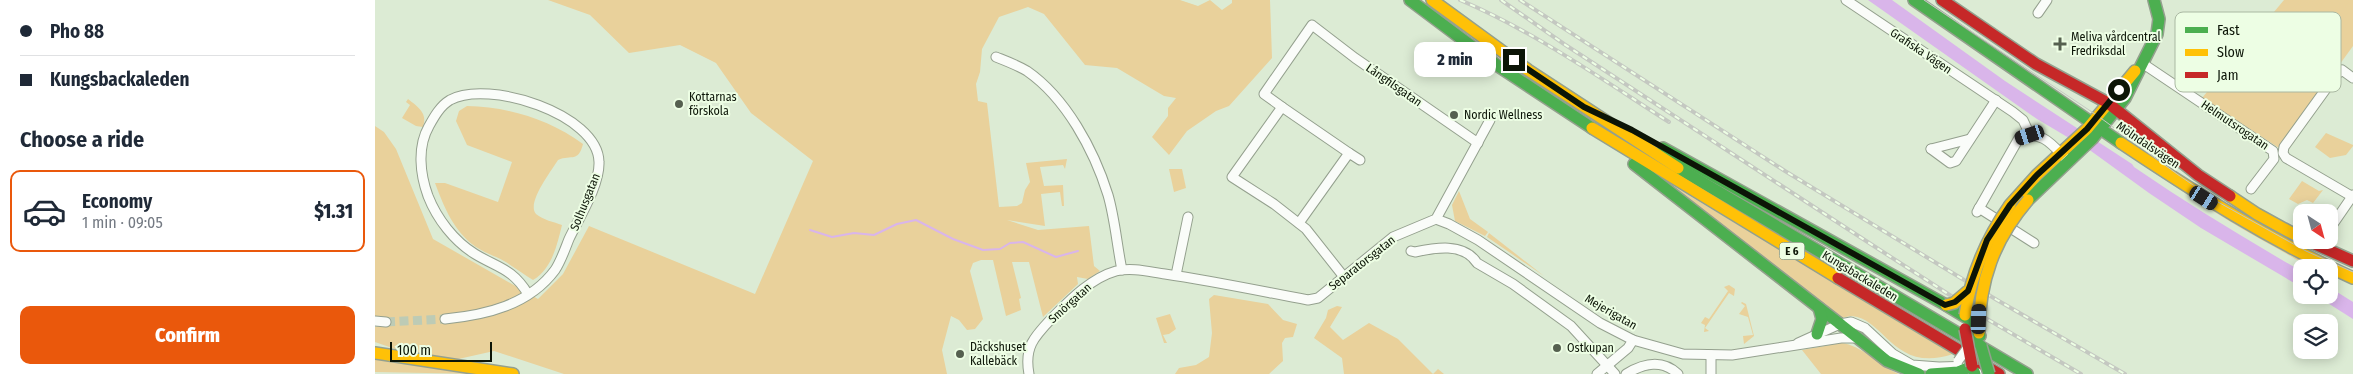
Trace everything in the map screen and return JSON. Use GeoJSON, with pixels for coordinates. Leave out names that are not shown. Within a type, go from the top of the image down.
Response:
{"type":"FeatureCollection","features":[{"type":"Feature","properties":{"kind":"main road","name":"Kungsbackaleden"},"geometry":{"type":"LineString","coordinates":[[1410,0],[1477,51],[1586,124],[1734,216],[1999,374]]}},
{"type":"Feature","properties":{"kind":"main road","name":"Kungsbackaleden"},"geometry":{"type":"LineString","coordinates":[[1432,0],[1528,70],[1733,203],[2027,374]]}},
{"type":"Feature","properties":{"kind":"main road","name":"Mölndalsvägen"},"geometry":{"type":"LineString","coordinates":[[1914,0],[2093,130],[2235,217],[2314,261],[2353,278]]}},
{"type":"Feature","properties":{"kind":"main road","name":"Mölndalsvägen"},"geometry":{"type":"LineString","coordinates":[[1942,0],[2036,64],[2112,106],[2173,158],[2257,214],[2293,234]]}},
{"type":"Feature","properties":{"kind":"main road"},"geometry":{"type":"LineString","coordinates":[[1968,368],[1965,315],[1968,291],[1987,240],[1998,221],[2093,130],[2142,63],[2153,46],[2159,29],[2158,12],[2154,0]]}},
{"type":"Feature","properties":{"kind":"main road"},"geometry":{"type":"LineString","coordinates":[[1584,107],[1632,130],[1965,315],[1979,333]]}},
{"type":"Feature","properties":{"kind":"main road"},"geometry":{"type":"LineString","coordinates":[[1586,124],[1887,361],[1919,374]]}},
{"type":"Feature","properties":{"kind":"main road"},"geometry":{"type":"LineString","coordinates":[[1989,374],[1979,333],[1979,297],[1989,258],[2024,196]]}},
{"type":"Feature","properties":{"kind":"main road"},"geometry":{"type":"LineString","coordinates":[[2326,249],[2353,261]]}},
{"type":"Feature","properties":{"kind":"main road"},"geometry":{"type":"LineString","coordinates":[[1945,305],[1955,302],[1968,291]]}},
{"type":"Feature","properties":{"kind":"main road"},"geometry":{"type":"LineString","coordinates":[[1817,334],[1822,319],[1819,308]]}},
{"type":"Feature","properties":{"kind":"main road"},"geometry":{"type":"LineString","coordinates":[[1931,374],[1958,372],[1968,368],[1982,350]]}},
{"type":"Feature","properties":{"kind":"main road"},"geometry":{"type":"LineString","coordinates":[[375,354],[513,374]]}},
{"type":"Feature","properties":{"kind":"street","name":"Grafiska Vägen"},"geometry":{"type":"LineString","coordinates":[[1846,0],[1996,100],[2023,120],[2030,135]]}},
{"type":"Feature","properties":{"kind":"street"},"geometry":{"type":"LineString","coordinates":[[2038,13],[2047,0]]}},
{"type":"Feature","properties":{"kind":"street","name":"Långfilsgatan"},"geometry":{"type":"LineString","coordinates":[[1282,106],[1265,94],[1313,25],[1355,58],[1478,143]]}},
{"type":"Feature","properties":{"kind":"street"},"geometry":{"type":"LineString","coordinates":[[996,56],[1027,71],[1043,85],[1081,135],[1095,162],[1108,197],[1122,270]]}},
{"type":"Feature","properties":{"kind":"street","name":"Helmutsrogatan"},"geometry":{"type":"LineString","coordinates":[[2142,63],[2175,85]]}},
{"type":"Feature","properties":{"kind":"street"},"geometry":{"type":"LineString","coordinates":[[2341,71],[2353,78]]}},
{"type":"Feature","properties":{"kind":"street","name":"Helmutsrogatan"},"geometry":{"type":"LineString","coordinates":[[2186,92],[2273,151],[2353,196]]}},
{"type":"Feature","properties":{"kind":"street"},"geometry":{"type":"LineString","coordinates":[[2251,189],[2324,92]]}},
{"type":"Feature","properties":{"kind":"street","name":"Solhusgatan"},"geometry":{"type":"LineString","coordinates":[[445,319],[501,310],[528,294],[546,280],[562,258],[595,180],[599,163],[597,147],[581,131],[559,114],[528,101],[488,94],[461,96],[451,100],[439,111],[423,138],[423,178],[428,197],[447,230],[474,254],[509,271],[518,278],[528,294]]}},
{"type":"Feature","properties":{"kind":"street"},"geometry":{"type":"LineString","coordinates":[[1970,140],[1996,100]]}},
{"type":"Feature","properties":{"kind":"street"},"geometry":{"type":"LineString","coordinates":[[1344,277],[1323,249],[1299,223],[1233,177],[1282,106],[1359,160]]}},
{"type":"Feature","properties":{"kind":"street"},"geometry":{"type":"LineString","coordinates":[[1436,219],[1490,120]]}},
{"type":"Feature","properties":{"kind":"street"},"geometry":{"type":"LineString","coordinates":[[2034,243],[1978,210],[2019,138],[2030,135],[2043,138],[2063,157]]}},
{"type":"Feature","properties":{"kind":"street"},"geometry":{"type":"LineString","coordinates":[[1299,223],[1349,153]]}},
{"type":"Feature","properties":{"kind":"street"},"geometry":{"type":"LineString","coordinates":[[2338,217],[2353,196]]}},
{"type":"Feature","properties":{"kind":"street"},"geometry":{"type":"LineString","coordinates":[[1176,275],[1188,218]]}},
{"type":"Feature","properties":{"kind":"street","name":"Separatorsgatan"},"geometry":{"type":"LineString","coordinates":[[1176,275],[1308,300],[1318,298],[1393,238],[1436,219]]}},
{"type":"Feature","properties":{"kind":"street","name":"Mejerigatan"},"geometry":{"type":"LineString","coordinates":[[1436,219],[1478,240],[1600,323],[1633,340],[1674,352],[1711,355],[1741,354],[1795,344],[1858,338]]}},
{"type":"Feature","properties":{"kind":"street"},"geometry":{"type":"LineString","coordinates":[[1411,251],[1415,252],[1443,246],[1453,248],[1475,258],[1477,263],[1513,284],[1571,326],[1615,374]]}},
{"type":"Feature","properties":{"kind":"street","name":"Smörgatan"},"geometry":{"type":"LineString","coordinates":[[1029,374],[1027,354],[1038,333],[1087,286],[1100,278],[1122,270],[1176,275]]}},
{"type":"Feature","properties":{"kind":"street"},"geometry":{"type":"LineString","coordinates":[[375,321],[386,322]]}},
{"type":"Feature","properties":{"kind":"street"},"geometry":{"type":"LineString","coordinates":[[1840,324],[1851,322],[1859,324],[1893,354],[1912,364],[1923,367],[1968,368]]}},
{"type":"Feature","properties":{"kind":"street","name":"Mejerigatan"},"geometry":{"type":"LineString","coordinates":[[1795,344],[1840,324]]}},
{"type":"Feature","properties":{"kind":"street"},"geometry":{"type":"LineString","coordinates":[[1597,374],[1628,348],[1633,340]]}},
{"type":"Feature","properties":{"kind":"street"},"geometry":{"type":"LineString","coordinates":[[1711,355],[1711,374]]}},
{"type":"Feature","properties":{"kind":"street"},"geometry":{"type":"LineString","coordinates":[[1626,374],[1641,366],[1658,363],[1678,374]]}},
{"type":"Feature","properties":{"kind":"shaded area"},"geometry":{"type":"Polygon","coordinates":[[[548,0],[1180,0],[1198,6],[1210,0],[1222,10],[1232,3],[1232,0],[1270,0],[1272,58],[1229,106],[1216,111],[1187,131],[1169,155],[1152,137],[1168,116],[1168,108],[1176,98],[1164,96],[1117,68],[1085,65],[1044,14],[1028,7],[999,17],[982,49],[980,72],[976,84],[978,101],[987,103],[999,207],[1017,206],[1022,203],[1025,190],[1030,182],[1026,163],[1067,159],[1065,169],[1063,165],[1040,167],[1044,186],[1063,185],[1064,206],[1062,206],[1060,192],[1041,194],[1045,226],[1007,220],[1038,230],[1089,226],[1094,266],[1100,271],[1088,279],[1077,277],[1078,284],[1043,317],[1029,262],[1012,262],[1021,298],[1019,299],[1021,310],[1006,316],[993,260],[981,260],[973,263],[970,271],[983,319],[975,329],[967,330],[959,320],[951,316],[942,350],[947,374],[564,374],[494,351],[454,360],[395,349],[375,342],[375,327],[387,325],[375,318],[375,126],[384,132],[396,149],[433,239],[538,299],[563,274],[589,226],[755,294],[813,161],[751,113],[716,63],[680,45],[629,53],[590,15],[548,0]]]}},
{"type":"Feature","properties":{"kind":"shaded area"},"geometry":{"type":"Polygon","coordinates":[[[1868,0],[1892,0],[2005,81],[2132,164],[2154,181],[2293,266],[2293,282],[2201,228],[2091,151],[2037,119],[1868,0]]]}},
{"type":"Feature","properties":{"kind":"shaded area"},"geometry":{"type":"Polygon","coordinates":[[[2284,0],[2353,0],[2353,46],[2341,63],[2341,12],[2274,12],[2284,0]]]}},
{"type":"Feature","properties":{"kind":"shaded area"},"geometry":{"type":"Polygon","coordinates":[[[2207,92],[2320,92],[2279,148],[2202,98],[2207,92]]]}},
{"type":"Feature","properties":{"kind":"shaded area"},"geometry":{"type":"Polygon","coordinates":[[[408,99],[423,114],[423,127],[416,126],[402,118],[410,105],[406,102],[408,99]]]}},
{"type":"Feature","properties":{"kind":"shaded area"},"geometry":{"type":"Polygon","coordinates":[[[467,106],[498,109],[528,116],[570,135],[583,144],[577,156],[558,160],[534,202],[536,214],[562,225],[553,256],[545,270],[533,280],[468,241],[451,218],[435,183],[445,183],[498,202],[512,162],[467,145],[456,121],[459,111],[467,106]]]}},
{"type":"Feature","properties":{"kind":"shaded area"},"geometry":{"type":"Polygon","coordinates":[[[2326,133],[2353,146],[2346,155],[2330,158],[2315,147],[2326,133]]]}},
{"type":"Feature","properties":{"kind":"shaded area"},"geometry":{"type":"Polygon","coordinates":[[[2130,153],[2307,259],[2296,259],[2240,227],[2128,155],[2130,153]]]}},
{"type":"Feature","properties":{"kind":"shaded area"},"geometry":{"type":"Polygon","coordinates":[[[1169,169],[1182,169],[1186,188],[1174,192],[1169,169]]]}},
{"type":"Feature","properties":{"kind":"shaded area"},"geometry":{"type":"Polygon","coordinates":[[[1665,181],[1953,354],[1933,358],[1917,357],[1904,352],[1863,319],[1852,316],[1840,318],[1665,181]]]}},
{"type":"Feature","properties":{"kind":"shaded area"},"geometry":{"type":"Polygon","coordinates":[[[2302,181],[2319,191],[2323,190],[2313,203],[2307,200],[2298,204],[2289,199],[2302,181]]]}},
{"type":"Feature","properties":{"kind":"shaded area"},"geometry":{"type":"Polygon","coordinates":[[[1459,191],[1470,219],[1488,232],[1485,236],[1455,221],[1452,205],[1459,191]]]}},
{"type":"Feature","properties":{"kind":"shaded area"},"geometry":{"type":"Polygon","coordinates":[[[1489,233],[1544,276],[1487,237],[1489,233]]]}},
{"type":"Feature","properties":{"kind":"shaded area"},"geometry":{"type":"Polygon","coordinates":[[[1729,285],[1735,289],[1734,296],[1729,293],[1705,328],[1709,331],[1704,332],[1705,325],[1701,323],[1705,317],[1709,319],[1728,291],[1724,287],[1729,285]]]}},
{"type":"Feature","properties":{"kind":"shaded area"},"geometry":{"type":"Polygon","coordinates":[[[2338,293],[2353,302],[2353,319],[2329,304],[2338,304],[2338,293]]]}},
{"type":"Feature","properties":{"kind":"shaded area"},"geometry":{"type":"Polygon","coordinates":[[[1214,295],[1268,304],[1283,320],[1297,324],[1293,337],[1285,338],[1282,343],[1283,361],[1269,374],[1175,374],[1179,368],[1196,365],[1209,357],[1212,333],[1209,299],[1214,295]]]}},
{"type":"Feature","properties":{"kind":"shaded area"},"geometry":{"type":"Polygon","coordinates":[[[1742,302],[1746,304],[1754,336],[1744,344],[1743,336],[1753,335],[1748,317],[1739,314],[1745,306],[1742,302]]]}},
{"type":"Feature","properties":{"kind":"shaded area"},"geometry":{"type":"Polygon","coordinates":[[[1337,306],[1342,307],[1330,327],[1343,340],[1369,323],[1398,339],[1433,374],[1344,374],[1342,358],[1314,338],[1326,318],[1328,310],[1337,306]]]}},
{"type":"Feature","properties":{"kind":"shaded area"},"geometry":{"type":"Polygon","coordinates":[[[1170,314],[1176,329],[1169,334],[1163,335],[1167,343],[1164,343],[1156,318],[1170,314]]]}},
{"type":"Feature","properties":{"kind":"shaded area"},"geometry":{"type":"Polygon","coordinates":[[[1841,343],[1856,348],[1899,374],[1821,374],[1802,350],[1841,343]]]}},
{"type":"Feature","properties":{"kind":"shaded area"},"geometry":{"type":"Polygon","coordinates":[[[375,358],[478,374],[375,372],[375,358]]]}},
{"type":"Feature","properties":{"kind":"shaded area"},"geometry":{"type":"Polygon","coordinates":[[[1438,369],[1444,374],[1433,374],[1438,369]]]}},
{"type":"Feature","properties":{"kind":"waterway"},"geometry":{"type":"LineString","coordinates":[[810,230],[832,237],[854,233],[874,235],[897,224],[916,220],[953,239],[983,250],[1000,249],[1010,243],[1023,242],[1056,257],[1078,251]]}},
{"type":"Feature","properties":{"kind":"tunnel"},"geometry":{"type":"LineString","coordinates":[[386,322],[445,319]]}},
{"type":"Feature","properties":{"kind":"tram line"},"geometry":{"type":"LineString","coordinates":[[1924,0],[2098,116],[2218,202],[2306,251],[2353,272]]}},
{"type":"Feature","properties":{"kind":"railway"},"geometry":{"type":"LineString","coordinates":[[1460,0],[1515,26],[1541,41],[1669,122]]}},
{"type":"Feature","properties":{"kind":"railway"},"geometry":{"type":"LineString","coordinates":[[1501,0],[1564,44],[1987,319],[2081,374]]}},
{"type":"Feature","properties":{"kind":"railway"},"geometry":{"type":"LineString","coordinates":[[1520,0],[1785,171],[1997,300],[2125,374]]}},
{"type":"Feature","properties":{"kind":"traffic: fast"},"geometry":{"type":"LineString","coordinates":[[1410,0],[1498,66],[1592,128]]}},
{"type":"Feature","properties":{"kind":"traffic: fast"},"geometry":{"type":"LineString","coordinates":[[1914,0],[2121,143]]}},
{"type":"Feature","properties":{"kind":"traffic: fast"},"geometry":{"type":"LineString","coordinates":[[2028,200],[2092,139],[2125,98],[2157,34],[2159,19],[2154,0]]}},
{"type":"Feature","properties":{"kind":"traffic: fast"},"geometry":{"type":"LineString","coordinates":[[1663,148],[1946,305]]}},
{"type":"Feature","properties":{"kind":"traffic: fast"},"geometry":{"type":"LineString","coordinates":[[1634,164],[1840,324]]}},
{"type":"Feature","properties":{"kind":"traffic: fast"},"geometry":{"type":"LineString","coordinates":[[1678,168],[2027,374]]}},
{"type":"Feature","properties":{"kind":"traffic: fast"},"geometry":{"type":"LineString","coordinates":[[1946,305],[1969,319],[1980,336]]}},
{"type":"Feature","properties":{"kind":"traffic: fast"},"geometry":{"type":"LineString","coordinates":[[1817,334],[1822,319],[1819,308]]}},
{"type":"Feature","properties":{"kind":"traffic: fast"},"geometry":{"type":"LineString","coordinates":[[1840,324],[1887,361],[1919,374]]}},
{"type":"Feature","properties":{"kind":"traffic: fast"},"geometry":{"type":"LineString","coordinates":[[1981,346],[1989,374]]}},
{"type":"Feature","properties":{"kind":"traffic: fast"},"geometry":{"type":"LineString","coordinates":[[1931,374],[1958,372],[1972,366],[1975,374]]}},
{"type":"Feature","properties":{"kind":"traffic: slow"},"geometry":{"type":"LineString","coordinates":[[1432,0],[1528,70],[1678,168]]}},
{"type":"Feature","properties":{"kind":"traffic: slow"},"geometry":{"type":"LineString","coordinates":[[2010,205],[2037,175],[2087,129],[2135,71]]}},
{"type":"Feature","properties":{"kind":"traffic: slow"},"geometry":{"type":"LineString","coordinates":[[1592,128],[1838,278]]}},
{"type":"Feature","properties":{"kind":"traffic: slow"},"geometry":{"type":"LineString","coordinates":[[2121,143],[2177,180],[2263,232],[2353,278]]}},
{"type":"Feature","properties":{"kind":"traffic: slow"},"geometry":{"type":"LineString","coordinates":[[2230,196],[2257,214],[2293,234]]}},
{"type":"Feature","properties":{"kind":"traffic: slow"},"geometry":{"type":"LineString","coordinates":[[1979,333],[1982,296],[1991,262],[2006,230],[2028,200]]}},
{"type":"Feature","properties":{"kind":"traffic: slow"},"geometry":{"type":"LineString","coordinates":[[1965,315],[1971,285],[1981,257],[2001,218],[2010,205]]}},
{"type":"Feature","properties":{"kind":"traffic: slow"},"geometry":{"type":"LineString","coordinates":[[1946,305],[1954,303],[1968,291]]}},
{"type":"Feature","properties":{"kind":"traffic: slow"},"geometry":{"type":"LineString","coordinates":[[375,353],[513,374]]}},
{"type":"Feature","properties":{"kind":"traffic: jam"},"geometry":{"type":"LineString","coordinates":[[1942,0],[2036,64],[2108,103],[2198,175],[2230,196]]}},
{"type":"Feature","properties":{"kind":"traffic: jam"},"geometry":{"type":"LineString","coordinates":[[2326,249],[2353,261]]}},
{"type":"Feature","properties":{"kind":"traffic: jam"},"geometry":{"type":"LineString","coordinates":[[1838,278],[1999,374]]}},
{"type":"Feature","properties":{"kind":"traffic: jam"},"geometry":{"type":"LineString","coordinates":[[1965,329],[1972,366]]}},
{"type":"Feature","properties":{"kind":"place","name":"Meliva vårdcentral Fredriksdal"},"geometry":{"type":"Point","coordinates":[2060,44]}},
{"type":"Feature","properties":{"kind":"place","name":"Kottarnas förskola"},"geometry":{"type":"Point","coordinates":[679,104]}},
{"type":"Feature","properties":{"kind":"place","name":"Nordic Wellness"},"geometry":{"type":"Point","coordinates":[1454,115]}},
{"type":"Feature","properties":{"kind":"place","name":"Ostkupan"},"geometry":{"type":"Point","coordinates":[1557,348]}},
{"type":"Feature","properties":{"kind":"place","name":"Däckshuset Kallebäck"},"geometry":{"type":"Point","coordinates":[960,354]}},
{"type":"Feature","properties":{"kind":"route"},"geometry":{"type":"LineString","coordinates":[[1514,60],[1584,107],[1632,130],[1945,305],[1955,302],[1968,291],[1974,270],[1987,240],[1998,221],[2020,192],[2087,129],[2119,90]]}}]}
